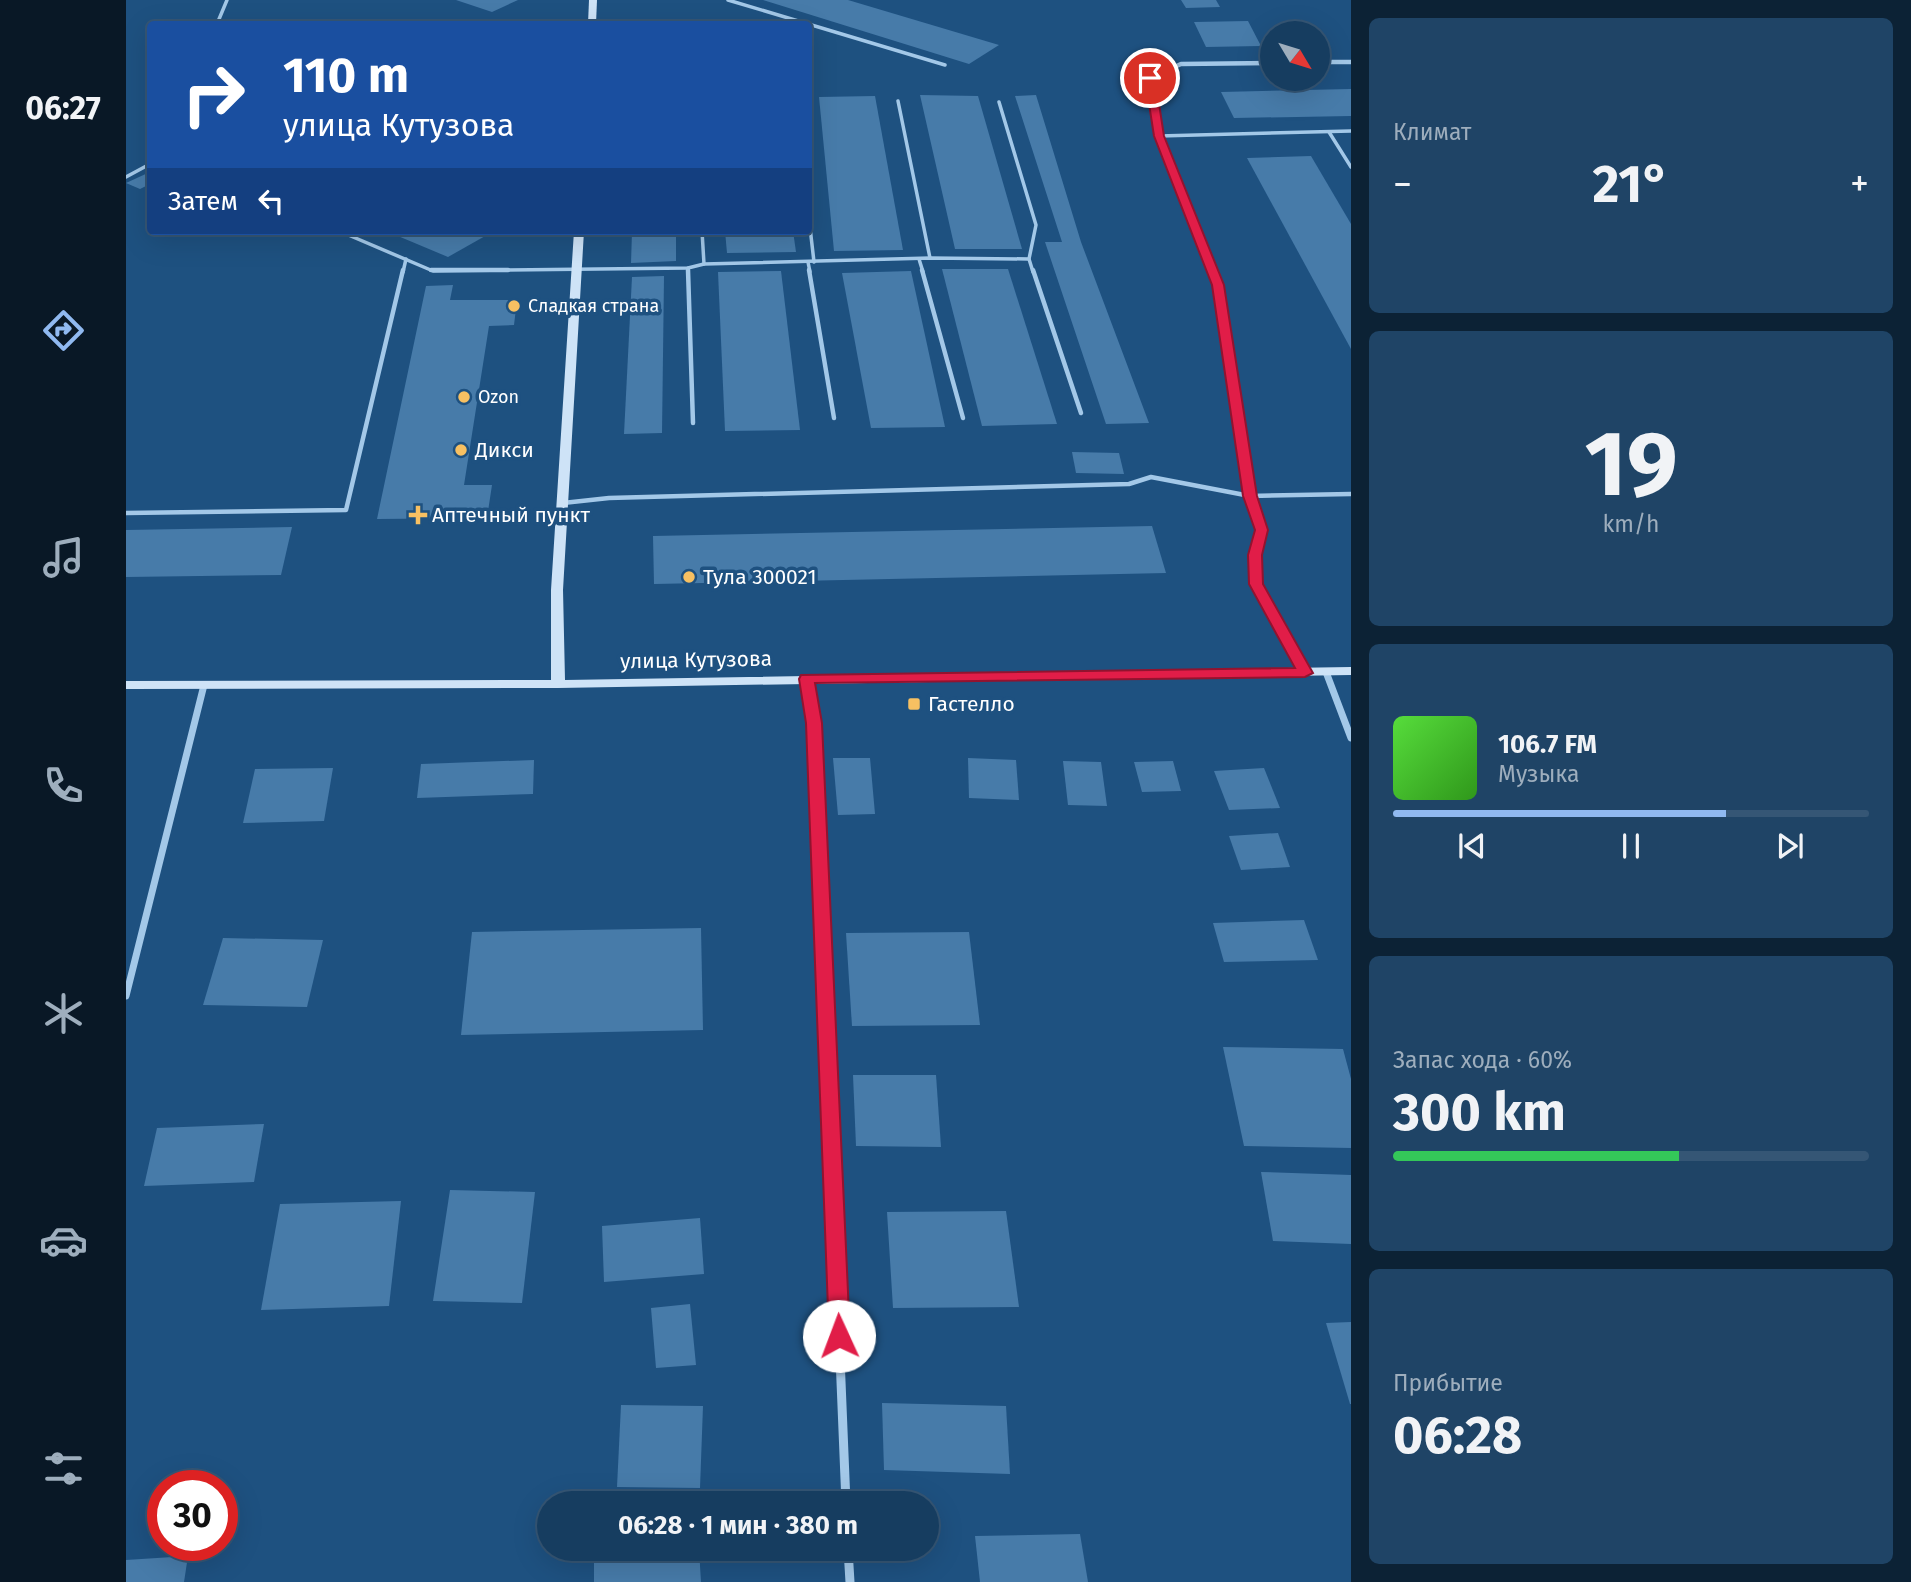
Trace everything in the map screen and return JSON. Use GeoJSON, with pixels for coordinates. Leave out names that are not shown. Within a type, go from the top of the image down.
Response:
{"type":"FeatureCollection","features":[{"type":"Feature","properties":{"kind":"main road"},"geometry":{"type":"LineString","coordinates":[[592,21],[593,0]]}},
{"type":"Feature","properties":{"kind":"main road"},"geometry":{"type":"LineString","coordinates":[[558,684],[557,590],[579,235]]}},
{"type":"Feature","properties":{"kind":"main road","name":"улица Кутузова"},"geometry":{"type":"LineString","coordinates":[[126,685],[558,684],[1351,671]]}},
{"type":"Feature","properties":{"kind":"street"},"geometry":{"type":"LineString","coordinates":[[1330,62],[1351,62]]}},
{"type":"Feature","properties":{"kind":"street"},"geometry":{"type":"LineString","coordinates":[[1260,63],[1181,64],[1150,78],[1159,136],[1218,285],[1250,496],[1261,530],[1255,555],[1256,584],[1305,673]]}},
{"type":"Feature","properties":{"kind":"street"},"geometry":{"type":"LineString","coordinates":[[1326,672],[1351,738]]}},
{"type":"Feature","properties":{"kind":"street"},"geometry":{"type":"LineString","coordinates":[[807,679],[814,723],[846,1491]]}},
{"type":"Feature","properties":{"kind":"street"},"geometry":{"type":"LineString","coordinates":[[126,996],[204,685]]}},
{"type":"Feature","properties":{"kind":"street"},"geometry":{"type":"LineString","coordinates":[[849,1561],[850,1582]]}},
{"type":"Feature","properties":{"kind":"lane"},"geometry":{"type":"LineString","coordinates":[[218,21],[227,0]]}},
{"type":"Feature","properties":{"kind":"lane"},"geometry":{"type":"LineString","coordinates":[[728,0],[798,21]]}},
{"type":"Feature","properties":{"kind":"lane"},"geometry":{"type":"LineString","coordinates":[[812,25],[945,65]]}},
{"type":"Feature","properties":{"kind":"lane"},"geometry":{"type":"LineString","coordinates":[[898,101],[930,258]]}},
{"type":"Feature","properties":{"kind":"lane"},"geometry":{"type":"LineString","coordinates":[[999,102],[1036,225],[1028,259],[1081,413]]}},
{"type":"Feature","properties":{"kind":"lane"},"geometry":{"type":"LineString","coordinates":[[1159,136],[1351,131]]}},
{"type":"Feature","properties":{"kind":"lane"},"geometry":{"type":"LineString","coordinates":[[1329,132],[1351,167]]}},
{"type":"Feature","properties":{"kind":"lane"},"geometry":{"type":"LineString","coordinates":[[126,177],[147,166]]}},
{"type":"Feature","properties":{"kind":"lane"},"geometry":{"type":"LineString","coordinates":[[348,235],[433,271],[577,271],[688,268],[704,264],[930,258],[1028,259]]}},
{"type":"Feature","properties":{"kind":"lane"},"geometry":{"type":"LineString","coordinates":[[702,235],[704,264]]}},
{"type":"Feature","properties":{"kind":"lane"},"geometry":{"type":"LineString","coordinates":[[811,235],[814,262]]}},
{"type":"Feature","properties":{"kind":"lane"},"geometry":{"type":"LineString","coordinates":[[919,259],[963,418]]}},
{"type":"Feature","properties":{"kind":"lane"},"geometry":{"type":"LineString","coordinates":[[126,513],[346,510],[405,260]]}},
{"type":"Feature","properties":{"kind":"lane"},"geometry":{"type":"LineString","coordinates":[[808,262],[834,418]]}},
{"type":"Feature","properties":{"kind":"lane"},"geometry":{"type":"LineString","coordinates":[[688,268],[693,424]]}},
{"type":"Feature","properties":{"kind":"lane"},"geometry":{"type":"LineString","coordinates":[[563,502],[609,498],[1129,484],[1151,477],[1250,496],[1351,495]]}},
{"type":"Feature","properties":{"kind":"building"},"geometry":{"type":"Polygon","coordinates":[[[456,0],[518,0],[492,12],[456,0]]]}},
{"type":"Feature","properties":{"kind":"building"},"geometry":{"type":"Polygon","coordinates":[[[763,0],[848,0],[999,45],[969,64],[763,0]]]}},
{"type":"Feature","properties":{"kind":"building"},"geometry":{"type":"Polygon","coordinates":[[[1181,0],[1216,0],[1220,7],[1186,8],[1181,0]]]}},
{"type":"Feature","properties":{"kind":"building"},"geometry":{"type":"Polygon","coordinates":[[[1248,21],[1260,46],[1206,47],[1194,22],[1248,21]]]}},
{"type":"Feature","properties":{"kind":"building"},"geometry":{"type":"Polygon","coordinates":[[[1351,89],[1351,116],[1234,118],[1221,92],[1330,91],[1351,89]]]}},
{"type":"Feature","properties":{"kind":"building"},"geometry":{"type":"Polygon","coordinates":[[[920,95],[978,96],[1022,249],[955,249],[920,95]]]}},
{"type":"Feature","properties":{"kind":"building"},"geometry":{"type":"Polygon","coordinates":[[[1036,95],[1081,242],[1149,423],[1106,424],[1045,242],[1062,242],[1015,96],[1036,95]]]}},
{"type":"Feature","properties":{"kind":"building"},"geometry":{"type":"Polygon","coordinates":[[[875,96],[903,250],[834,251],[819,97],[875,96]]]}},
{"type":"Feature","properties":{"kind":"building"},"geometry":{"type":"Polygon","coordinates":[[[1311,156],[1351,224],[1351,349],[1247,158],[1311,156]]]}},
{"type":"Feature","properties":{"kind":"building"},"geometry":{"type":"Polygon","coordinates":[[[147,173],[147,186],[140,189],[126,183],[147,173]]]}},
{"type":"Feature","properties":{"kind":"building"},"geometry":{"type":"Polygon","coordinates":[[[396,235],[487,235],[448,257],[396,235]]]}},
{"type":"Feature","properties":{"kind":"building"},"geometry":{"type":"Polygon","coordinates":[[[632,235],[676,235],[676,261],[631,263],[632,235]]]}},
{"type":"Feature","properties":{"kind":"building"},"geometry":{"type":"Polygon","coordinates":[[[725,235],[794,235],[796,252],[727,253],[725,235]]]}},
{"type":"Feature","properties":{"kind":"building"},"geometry":{"type":"Polygon","coordinates":[[[942,269],[1008,269],[1057,424],[982,426],[942,269]]]}},
{"type":"Feature","properties":{"kind":"building"},"geometry":{"type":"Polygon","coordinates":[[[781,271],[800,430],[725,431],[718,272],[781,271]]]}},
{"type":"Feature","properties":{"kind":"building"},"geometry":{"type":"Polygon","coordinates":[[[911,271],[945,427],[871,428],[842,273],[911,271]]]}},
{"type":"Feature","properties":{"kind":"building"},"geometry":{"type":"Polygon","coordinates":[[[664,276],[662,433],[624,434],[632,277],[664,276]]]}},
{"type":"Feature","properties":{"kind":"building"},"geometry":{"type":"Polygon","coordinates":[[[453,285],[450,300],[517,300],[514,325],[489,326],[464,485],[492,485],[487,518],[377,519],[426,286],[453,285]]]}},
{"type":"Feature","properties":{"kind":"building"},"geometry":{"type":"Polygon","coordinates":[[[1072,452],[1119,453],[1124,474],[1076,473],[1072,452]]]}},
{"type":"Feature","properties":{"kind":"building"},"geometry":{"type":"Polygon","coordinates":[[[1152,526],[1166,573],[654,584],[653,536],[1152,526]]]}},
{"type":"Feature","properties":{"kind":"building"},"geometry":{"type":"Polygon","coordinates":[[[292,527],[281,575],[126,577],[126,530],[292,527]]]}},
{"type":"Feature","properties":{"kind":"building"},"geometry":{"type":"Polygon","coordinates":[[[833,758],[870,758],[875,814],[838,815],[833,758]]]}},
{"type":"Feature","properties":{"kind":"building"},"geometry":{"type":"Polygon","coordinates":[[[968,758],[1016,760],[1019,800],[969,798],[968,758]]]}},
{"type":"Feature","properties":{"kind":"building"},"geometry":{"type":"Polygon","coordinates":[[[534,760],[533,794],[417,798],[421,764],[534,760]]]}},
{"type":"Feature","properties":{"kind":"building"},"geometry":{"type":"Polygon","coordinates":[[[1063,761],[1101,762],[1107,806],[1068,805],[1063,761]]]}},
{"type":"Feature","properties":{"kind":"building"},"geometry":{"type":"Polygon","coordinates":[[[1173,761],[1181,791],[1142,792],[1134,762],[1173,761]]]}},
{"type":"Feature","properties":{"kind":"building"},"geometry":{"type":"Polygon","coordinates":[[[333,768],[324,821],[243,823],[255,769],[333,768]]]}},
{"type":"Feature","properties":{"kind":"building"},"geometry":{"type":"Polygon","coordinates":[[[1264,768],[1280,808],[1229,810],[1214,771],[1264,768]]]}},
{"type":"Feature","properties":{"kind":"building"},"geometry":{"type":"Polygon","coordinates":[[[1278,833],[1290,867],[1241,870],[1229,836],[1278,833]]]}},
{"type":"Feature","properties":{"kind":"building"},"geometry":{"type":"Polygon","coordinates":[[[1304,920],[1318,960],[1224,962],[1213,923],[1304,920]]]}},
{"type":"Feature","properties":{"kind":"building"},"geometry":{"type":"Polygon","coordinates":[[[701,928],[703,1030],[461,1035],[472,932],[701,928]]]}},
{"type":"Feature","properties":{"kind":"building"},"geometry":{"type":"Polygon","coordinates":[[[969,932],[980,1025],[852,1026],[846,933],[969,932]]]}},
{"type":"Feature","properties":{"kind":"building"},"geometry":{"type":"Polygon","coordinates":[[[223,938],[323,940],[307,1007],[203,1005],[223,938]]]}},
{"type":"Feature","properties":{"kind":"building"},"geometry":{"type":"Polygon","coordinates":[[[1223,1047],[1343,1049],[1351,1079],[1351,1148],[1244,1146],[1223,1047]]]}},
{"type":"Feature","properties":{"kind":"building"},"geometry":{"type":"Polygon","coordinates":[[[853,1075],[936,1075],[941,1147],[856,1146],[853,1075]]]}},
{"type":"Feature","properties":{"kind":"building"},"geometry":{"type":"Polygon","coordinates":[[[264,1124],[254,1182],[144,1186],[157,1128],[264,1124]]]}},
{"type":"Feature","properties":{"kind":"building"},"geometry":{"type":"Polygon","coordinates":[[[1261,1172],[1351,1175],[1351,1244],[1273,1241],[1261,1172]]]}},
{"type":"Feature","properties":{"kind":"building"},"geometry":{"type":"Polygon","coordinates":[[[450,1190],[535,1192],[522,1303],[433,1301],[450,1190]]]}},
{"type":"Feature","properties":{"kind":"building"},"geometry":{"type":"Polygon","coordinates":[[[401,1201],[389,1306],[261,1310],[280,1204],[401,1201]]]}},
{"type":"Feature","properties":{"kind":"building"},"geometry":{"type":"Polygon","coordinates":[[[1006,1211],[1019,1307],[893,1308],[887,1212],[1006,1211]]]}},
{"type":"Feature","properties":{"kind":"building"},"geometry":{"type":"Polygon","coordinates":[[[700,1218],[704,1274],[604,1282],[602,1226],[700,1218]]]}},
{"type":"Feature","properties":{"kind":"building"},"geometry":{"type":"Polygon","coordinates":[[[690,1304],[696,1365],[656,1368],[651,1308],[690,1304]]]}},
{"type":"Feature","properties":{"kind":"building"},"geometry":{"type":"Polygon","coordinates":[[[1351,1322],[1351,1404],[1350,1404],[1326,1323],[1351,1322]]]}},
{"type":"Feature","properties":{"kind":"building"},"geometry":{"type":"Polygon","coordinates":[[[882,1403],[1006,1406],[1010,1474],[884,1470],[882,1403]]]}},
{"type":"Feature","properties":{"kind":"building"},"geometry":{"type":"Polygon","coordinates":[[[621,1405],[703,1406],[700,1488],[617,1487],[621,1405]]]}},
{"type":"Feature","properties":{"kind":"building"},"geometry":{"type":"Polygon","coordinates":[[[1080,1534],[1088,1582],[980,1582],[975,1536],[1080,1534]]]}},
{"type":"Feature","properties":{"kind":"building"},"geometry":{"type":"Polygon","coordinates":[[[126,1560],[187,1561],[184,1582],[126,1582],[126,1560]]]}},
{"type":"Feature","properties":{"kind":"building"},"geometry":{"type":"Polygon","coordinates":[[[594,1561],[700,1561],[701,1582],[594,1582],[594,1561]]]}},
{"type":"Feature","properties":{"kind":"place","name":"Сладкая страна"},"geometry":{"type":"Point","coordinates":[514,306]}},
{"type":"Feature","properties":{"kind":"place","name":"Ozon"},"geometry":{"type":"Point","coordinates":[464,397]}},
{"type":"Feature","properties":{"kind":"place","name":"Дикси"},"geometry":{"type":"Point","coordinates":[461,450]}},
{"type":"Feature","properties":{"kind":"place","name":"Аптечный пункт"},"geometry":{"type":"Point","coordinates":[418,515]}},
{"type":"Feature","properties":{"kind":"place","name":"Тула 300021"},"geometry":{"type":"Point","coordinates":[689,577]}},
{"type":"Feature","properties":{"kind":"place","name":"Гастелло"},"geometry":{"type":"Point","coordinates":[914,704]}},
{"type":"Feature","properties":{"kind":"route"},"geometry":{"type":"LineString","coordinates":[[839,1336],[814,723],[807,679],[1305,673],[1256,584],[1255,555],[1261,530],[1250,496],[1218,285],[1159,136],[1150,78]]}}]}
